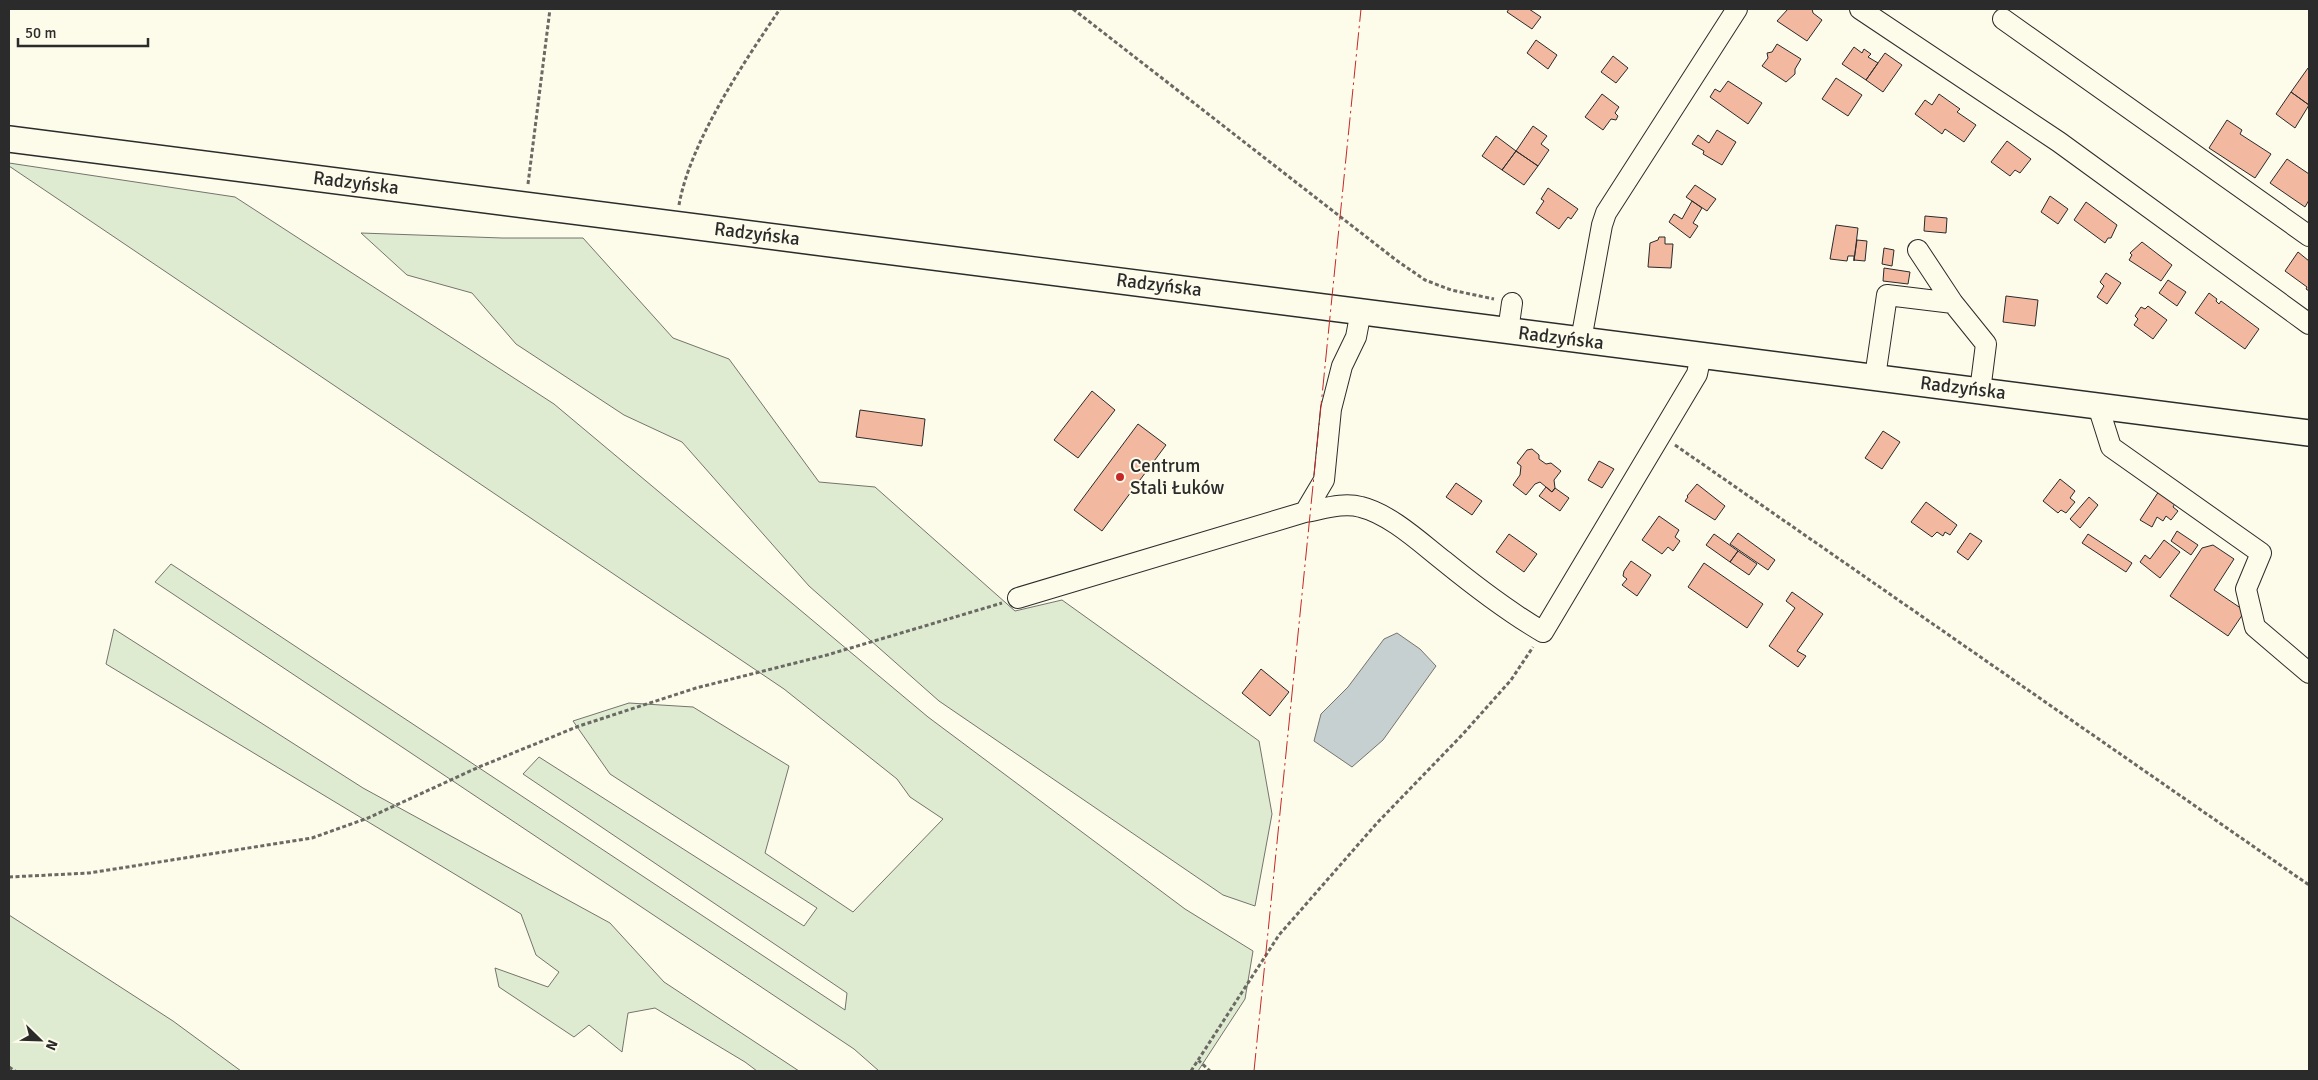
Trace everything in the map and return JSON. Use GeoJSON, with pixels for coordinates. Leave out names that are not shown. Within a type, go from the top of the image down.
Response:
{"type":"FeatureCollection","features":[{"type":"Feature","properties":{"kind":"main road","name":"Radzyńska"},"geometry":{"type":"LineString","coordinates":[[9,139],[2309,433]]}},
{"type":"Feature","properties":{"kind":"street"},"geometry":{"type":"LineString","coordinates":[[1581,340],[1606,212],[1737,9]]}},
{"type":"Feature","properties":{"kind":"street"},"geometry":{"type":"LineString","coordinates":[[1860,9],[2059,142],[2309,324]]}},
{"type":"Feature","properties":{"kind":"street"},"geometry":{"type":"LineString","coordinates":[[2003,19],[2309,236]]}},
{"type":"Feature","properties":{"kind":"street"},"geometry":{"type":"LineString","coordinates":[[1918,250],[1952,303],[1986,344],[1980,391]]}},
{"type":"Feature","properties":{"kind":"street"},"geometry":{"type":"LineString","coordinates":[[1875,377],[1887,295],[1952,303]]}},
{"type":"Feature","properties":{"kind":"street"},"geometry":{"type":"LineString","coordinates":[[1508,331],[1512,303]]}},
{"type":"Feature","properties":{"kind":"street"},"geometry":{"type":"LineString","coordinates":[[1305,512],[1324,480],[1331,410],[1342,366],[1356,337],[1361,311]]}},
{"type":"Feature","properties":{"kind":"street"},"geometry":{"type":"LineString","coordinates":[[1018,598],[1305,512],[1345,505],[1362,507],[1377,513],[1411,536],[1506,610],[1543,632],[1697,374],[1702,355]]}},
{"type":"Feature","properties":{"kind":"street"},"geometry":{"type":"LineString","coordinates":[[2098,406],[2111,447],[2261,553],[2246,589],[2255,627],[2309,672]]}},
{"type":"Feature","properties":{"kind":"path"},"geometry":{"type":"LineString","coordinates":[[526,205],[550,9]]}},
{"type":"Feature","properties":{"kind":"path"},"geometry":{"type":"LineString","coordinates":[[675,224],[680,195],[694,155],[731,86],[780,9]]}},
{"type":"Feature","properties":{"kind":"path"},"geometry":{"type":"LineString","coordinates":[[1073,9],[1403,265],[1425,280],[1451,290],[1512,303]]}},
{"type":"Feature","properties":{"kind":"path"},"geometry":{"type":"LineString","coordinates":[[1660,435],[1716,471],[2309,885]]}},
{"type":"Feature","properties":{"kind":"path"},"geometry":{"type":"LineString","coordinates":[[9,877],[89,873],[312,838],[368,818],[479,767],[579,726],[696,688],[827,655],[1018,598]]}},
{"type":"Feature","properties":{"kind":"path"},"geometry":{"type":"LineString","coordinates":[[1191,1071],[1279,935],[1377,823],[1463,734],[1511,680],[1543,632]]}},
{"type":"Feature","properties":{"kind":"path"},"geometry":{"type":"LineString","coordinates":[[1198,1060],[1210,1071]]}},
{"type":"Feature","properties":{"kind":"path"},"geometry":{"type":"LineString","coordinates":[[9,1067],[15,1071]]}},
{"type":"Feature","properties":{"kind":"green space"},"geometry":{"type":"Polygon","coordinates":[[[9,163],[235,197],[554,404],[928,717],[1185,909],[1253,951],[1245,999],[1198,1071],[879,1071],[854,1049],[155,582],[171,564],[845,1010],[847,993],[523,774],[539,757],[804,926],[817,908],[610,774],[573,721],[629,703],[693,707],[789,766],[765,853],[853,912],[943,819],[910,797],[897,779],[784,689],[9,166],[9,163]]]}},
{"type":"Feature","properties":{"kind":"green space"},"geometry":{"type":"Polygon","coordinates":[[[361,233],[502,238],[583,238],[673,338],[729,359],[819,482],[875,487],[1015,611],[1062,600],[1259,741],[1272,814],[1255,906],[1223,895],[939,701],[809,586],[682,442],[624,415],[516,344],[472,293],[407,275],[361,233]]]}},
{"type":"Feature","properties":{"kind":"green space"},"geometry":{"type":"Polygon","coordinates":[[[114,629],[363,788],[610,923],[664,982],[799,1071],[757,1071],[655,1008],[628,1013],[622,1052],[589,1025],[574,1037],[499,987],[495,968],[548,987],[559,972],[536,955],[521,914],[106,664],[114,629]]]}},
{"type":"Feature","properties":{"kind":"green space"},"geometry":{"type":"Polygon","coordinates":[[[9,915],[173,1021],[241,1071],[9,1071],[9,915]]]}},
{"type":"Feature","properties":{"kind":"shaded area"},"geometry":{"type":"Polygon","coordinates":[[[1397,633],[1420,649],[1436,666],[1383,740],[1352,767],[1314,741],[1321,714],[1348,687],[1384,639],[1397,633]]]}},
{"type":"Feature","properties":{"kind":"building"},"geometry":{"type":"Polygon","coordinates":[[[1509,9],[1529,9],[1541,17],[1532,29],[1507,12],[1509,9]]]}},
{"type":"Feature","properties":{"kind":"building"},"geometry":{"type":"Polygon","coordinates":[[[1788,9],[1812,9],[1813,13],[1822,20],[1807,41],[1777,21],[1788,9]]]}},
{"type":"Feature","properties":{"kind":"building"},"geometry":{"type":"Polygon","coordinates":[[[1536,40],[1557,55],[1548,69],[1527,53],[1536,40]]]}},
{"type":"Feature","properties":{"kind":"building"},"geometry":{"type":"Polygon","coordinates":[[[1777,44],[1801,59],[1795,69],[1795,74],[1786,82],[1762,66],[1768,58],[1767,53],[1772,52],[1777,44]]]}},
{"type":"Feature","properties":{"kind":"building"},"geometry":{"type":"Polygon","coordinates":[[[1854,47],[1862,53],[1864,49],[1871,54],[1868,57],[1878,63],[1866,80],[1842,64],[1854,47]]]}},
{"type":"Feature","properties":{"kind":"building"},"geometry":{"type":"Polygon","coordinates":[[[1885,53],[1902,65],[1883,92],[1866,80],[1885,53]]]}},
{"type":"Feature","properties":{"kind":"building"},"geometry":{"type":"Polygon","coordinates":[[[1613,56],[1628,68],[1616,83],[1601,72],[1613,56]]]}},
{"type":"Feature","properties":{"kind":"building"},"geometry":{"type":"Polygon","coordinates":[[[2309,68],[2309,105],[2291,92],[2309,68]]]}},
{"type":"Feature","properties":{"kind":"building"},"geometry":{"type":"Polygon","coordinates":[[[1836,78],[1862,95],[1848,116],[1822,99],[1836,78]]]}},
{"type":"Feature","properties":{"kind":"building"},"geometry":{"type":"Polygon","coordinates":[[[1728,81],[1762,103],[1748,124],[1710,97],[1715,89],[1720,92],[1728,81]]]}},
{"type":"Feature","properties":{"kind":"building"},"geometry":{"type":"Polygon","coordinates":[[[2291,92],[2309,105],[2295,128],[2276,114],[2291,92]]]}},
{"type":"Feature","properties":{"kind":"building"},"geometry":{"type":"Polygon","coordinates":[[[1602,94],[1619,107],[1615,113],[1618,116],[1616,120],[1611,119],[1603,130],[1585,117],[1602,94]]]}},
{"type":"Feature","properties":{"kind":"building"},"geometry":{"type":"Polygon","coordinates":[[[1939,94],[1960,109],[1957,112],[1976,125],[1964,142],[1945,129],[1942,134],[1915,114],[1925,100],[1932,105],[1939,94]]]}},
{"type":"Feature","properties":{"kind":"building"},"geometry":{"type":"Polygon","coordinates":[[[2227,120],[2242,130],[2240,134],[2271,154],[2255,178],[2209,148],[2227,120]]]}},
{"type":"Feature","properties":{"kind":"building"},"geometry":{"type":"Polygon","coordinates":[[[1533,126],[1547,136],[1541,144],[1549,150],[1538,166],[1516,151],[1533,126]]]}},
{"type":"Feature","properties":{"kind":"building"},"geometry":{"type":"Polygon","coordinates":[[[1717,130],[1736,142],[1722,165],[1703,154],[1704,151],[1692,144],[1698,135],[1709,143],[1717,130]]]}},
{"type":"Feature","properties":{"kind":"building"},"geometry":{"type":"Polygon","coordinates":[[[1496,136],[1516,151],[1502,170],[1482,156],[1496,136]]]}},
{"type":"Feature","properties":{"kind":"building"},"geometry":{"type":"Polygon","coordinates":[[[2007,141],[2031,159],[2020,173],[2015,170],[2010,176],[1991,162],[2007,141]]]}},
{"type":"Feature","properties":{"kind":"building"},"geometry":{"type":"Polygon","coordinates":[[[1516,151],[1538,166],[1524,185],[1502,170],[1516,151]]]}},
{"type":"Feature","properties":{"kind":"building"},"geometry":{"type":"Polygon","coordinates":[[[2287,159],[2309,174],[2309,200],[2305,207],[2270,183],[2287,159]]]}},
{"type":"Feature","properties":{"kind":"building"},"geometry":{"type":"Polygon","coordinates":[[[1695,185],[1716,199],[1707,211],[1686,197],[1695,185]]]}},
{"type":"Feature","properties":{"kind":"building"},"geometry":{"type":"Polygon","coordinates":[[[1548,188],[1578,209],[1571,219],[1568,217],[1559,229],[1536,213],[1544,201],[1541,199],[1548,188]]]}},
{"type":"Feature","properties":{"kind":"building"},"geometry":{"type":"Polygon","coordinates":[[[2050,196],[2068,209],[2058,224],[2041,212],[2050,196]]]}},
{"type":"Feature","properties":{"kind":"building"},"geometry":{"type":"Polygon","coordinates":[[[1692,201],[1702,208],[1693,223],[1698,226],[1690,238],[1669,222],[1674,214],[1682,219],[1692,201]]]}},
{"type":"Feature","properties":{"kind":"building"},"geometry":{"type":"Polygon","coordinates":[[[2086,202],[2117,225],[2111,238],[2108,238],[2105,243],[2074,220],[2086,202]]]}},
{"type":"Feature","properties":{"kind":"building"},"geometry":{"type":"Polygon","coordinates":[[[1925,216],[1947,218],[1946,233],[1924,231],[1925,216]]]}},
{"type":"Feature","properties":{"kind":"building"},"geometry":{"type":"Polygon","coordinates":[[[1836,225],[1858,228],[1854,261],[1854,256],[1848,256],[1847,261],[1830,259],[1836,225]]]}},
{"type":"Feature","properties":{"kind":"building"},"geometry":{"type":"Polygon","coordinates":[[[1659,237],[1665,237],[1665,244],[1673,244],[1671,268],[1648,267],[1650,243],[1658,240],[1659,237]]]}},
{"type":"Feature","properties":{"kind":"building"},"geometry":{"type":"Polygon","coordinates":[[[1857,240],[1867,241],[1865,261],[1854,260],[1857,240]]]}},
{"type":"Feature","properties":{"kind":"building"},"geometry":{"type":"Polygon","coordinates":[[[2142,242],[2172,265],[2161,281],[2129,260],[2132,255],[2130,253],[2142,242]]]}},
{"type":"Feature","properties":{"kind":"building"},"geometry":{"type":"Polygon","coordinates":[[[1884,248],[1894,250],[1892,266],[1882,264],[1884,248]]]}},
{"type":"Feature","properties":{"kind":"building"},"geometry":{"type":"Polygon","coordinates":[[[2298,252],[2309,261],[2309,291],[2306,289],[2307,287],[2285,271],[2298,252]]]}},
{"type":"Feature","properties":{"kind":"building"},"geometry":{"type":"Polygon","coordinates":[[[1884,268],[1910,272],[1908,284],[1883,281],[1884,268]]]}},
{"type":"Feature","properties":{"kind":"building"},"geometry":{"type":"Polygon","coordinates":[[[2106,273],[2121,283],[2107,304],[2097,297],[2104,286],[2100,282],[2106,273]]]}},
{"type":"Feature","properties":{"kind":"building"},"geometry":{"type":"Polygon","coordinates":[[[2168,280],[2186,292],[2177,306],[2159,293],[2168,280]]]}},
{"type":"Feature","properties":{"kind":"building"},"geometry":{"type":"Polygon","coordinates":[[[2209,293],[2217,299],[2216,301],[2219,304],[2221,301],[2259,329],[2245,349],[2195,313],[2209,293]]]}},
{"type":"Feature","properties":{"kind":"building"},"geometry":{"type":"Polygon","coordinates":[[[2006,296],[2038,300],[2035,326],[2003,322],[2006,296]]]}},
{"type":"Feature","properties":{"kind":"building"},"geometry":{"type":"Polygon","coordinates":[[[2148,306],[2167,320],[2153,339],[2134,325],[2138,319],[2135,316],[2141,307],[2145,309],[2148,306]]]}},
{"type":"Feature","properties":{"kind":"building"},"geometry":{"type":"Polygon","coordinates":[[[1092,391],[1115,410],[1078,458],[1054,440],[1092,391]]]}},
{"type":"Feature","properties":{"kind":"building"},"geometry":{"type":"Polygon","coordinates":[[[860,410],[925,419],[922,446],[856,437],[860,410]]]}},
{"type":"Feature","properties":{"kind":"building","name":"Centrum Stali Łuków"},"geometry":{"type":"Polygon","coordinates":[[[1138,424],[1166,445],[1102,531],[1074,510],[1138,424]]]}},
{"type":"Feature","properties":{"kind":"building"},"geometry":{"type":"Polygon","coordinates":[[[1883,431],[1900,442],[1882,469],[1865,458],[1883,431]]]}},
{"type":"Feature","properties":{"kind":"building"},"geometry":{"type":"Polygon","coordinates":[[[1532,449],[1539,455],[1539,459],[1546,464],[1551,463],[1561,471],[1554,480],[1555,488],[1552,492],[1540,482],[1535,484],[1526,495],[1513,485],[1520,475],[1521,466],[1517,463],[1527,450],[1532,449]]]}},
{"type":"Feature","properties":{"kind":"building"},"geometry":{"type":"Polygon","coordinates":[[[1599,461],[1614,469],[1602,488],[1588,480],[1599,461]]]}},
{"type":"Feature","properties":{"kind":"building"},"geometry":{"type":"Polygon","coordinates":[[[2060,479],[2075,491],[2070,498],[2075,502],[2066,513],[2061,510],[2058,513],[2043,501],[2060,479]]]}},
{"type":"Feature","properties":{"kind":"building"},"geometry":{"type":"Polygon","coordinates":[[[1456,483],[1482,501],[1472,515],[1446,497],[1456,483]]]}},
{"type":"Feature","properties":{"kind":"building"},"geometry":{"type":"Polygon","coordinates":[[[1697,484],[1725,506],[1715,520],[1685,501],[1697,484]]]}},
{"type":"Feature","properties":{"kind":"building"},"geometry":{"type":"Polygon","coordinates":[[[1546,487],[1552,492],[1555,488],[1569,498],[1560,511],[1539,496],[1546,487]]]}},
{"type":"Feature","properties":{"kind":"building"},"geometry":{"type":"Polygon","coordinates":[[[2161,488],[2177,500],[2173,507],[2178,511],[2171,520],[2166,516],[2163,521],[2157,517],[2152,527],[2140,520],[2161,488]]]}},
{"type":"Feature","properties":{"kind":"building"},"geometry":{"type":"Polygon","coordinates":[[[2089,497],[2098,505],[2080,528],[2070,519],[2089,497]]]}},
{"type":"Feature","properties":{"kind":"building"},"geometry":{"type":"Polygon","coordinates":[[[1926,502],[1957,525],[1950,535],[1945,532],[1943,536],[1937,532],[1932,537],[1911,522],[1926,502]]]}},
{"type":"Feature","properties":{"kind":"building"},"geometry":{"type":"Polygon","coordinates":[[[1659,516],[1679,530],[1675,537],[1680,541],[1673,551],[1668,547],[1662,554],[1642,540],[1659,516]]]}},
{"type":"Feature","properties":{"kind":"building"},"geometry":{"type":"Polygon","coordinates":[[[2177,531],[2198,545],[2191,555],[2171,541],[2177,531]]]}},
{"type":"Feature","properties":{"kind":"building"},"geometry":{"type":"Polygon","coordinates":[[[1738,533],[1775,560],[1768,570],[1730,544],[1738,533]]]}},
{"type":"Feature","properties":{"kind":"building"},"geometry":{"type":"Polygon","coordinates":[[[1970,533],[1982,541],[1968,560],[1957,552],[1970,533]]]}},
{"type":"Feature","properties":{"kind":"building"},"geometry":{"type":"Polygon","coordinates":[[[1509,534],[1537,554],[1524,572],[1496,552],[1509,534]]]}},
{"type":"Feature","properties":{"kind":"building"},"geometry":{"type":"Polygon","coordinates":[[[1714,534],[1738,551],[1730,562],[1706,545],[1714,534]]]}},
{"type":"Feature","properties":{"kind":"building"},"geometry":{"type":"Polygon","coordinates":[[[2088,534],[2132,563],[2126,572],[2082,543],[2088,534]]]}},
{"type":"Feature","properties":{"kind":"building"},"geometry":{"type":"Polygon","coordinates":[[[2164,540],[2180,552],[2160,578],[2140,562],[2145,555],[2150,559],[2164,540]]]}},
{"type":"Feature","properties":{"kind":"building"},"geometry":{"type":"Polygon","coordinates":[[[2213,545],[2234,559],[2214,590],[2245,611],[2228,636],[2170,596],[2202,548],[2213,545]]]}},
{"type":"Feature","properties":{"kind":"building"},"geometry":{"type":"Polygon","coordinates":[[[1738,551],[1757,564],[1749,575],[1730,562],[1738,551]]]}},
{"type":"Feature","properties":{"kind":"building"},"geometry":{"type":"Polygon","coordinates":[[[1631,561],[1651,575],[1637,596],[1622,585],[1627,579],[1623,576],[1624,571],[1631,561]]]}},
{"type":"Feature","properties":{"kind":"building"},"geometry":{"type":"Polygon","coordinates":[[[1704,563],[1763,604],[1747,628],[1688,587],[1704,563]]]}},
{"type":"Feature","properties":{"kind":"building"},"geometry":{"type":"Polygon","coordinates":[[[1792,592],[1823,614],[1797,651],[1806,656],[1798,667],[1769,646],[1795,608],[1786,601],[1792,592]]]}},
{"type":"Feature","properties":{"kind":"building"},"geometry":{"type":"Polygon","coordinates":[[[1261,669],[1289,692],[1270,716],[1242,693],[1261,669]]]}},
{"type":"Feature","properties":{"kind":"power"},"geometry":{"type":"LineString","coordinates":[[1254,1071],[1361,9]]}},
{"type":"Feature","properties":{"kind":"place","name":"Centrum Stali Łuków"},"geometry":{"type":"Point","coordinates":[1120,477]}}]}
